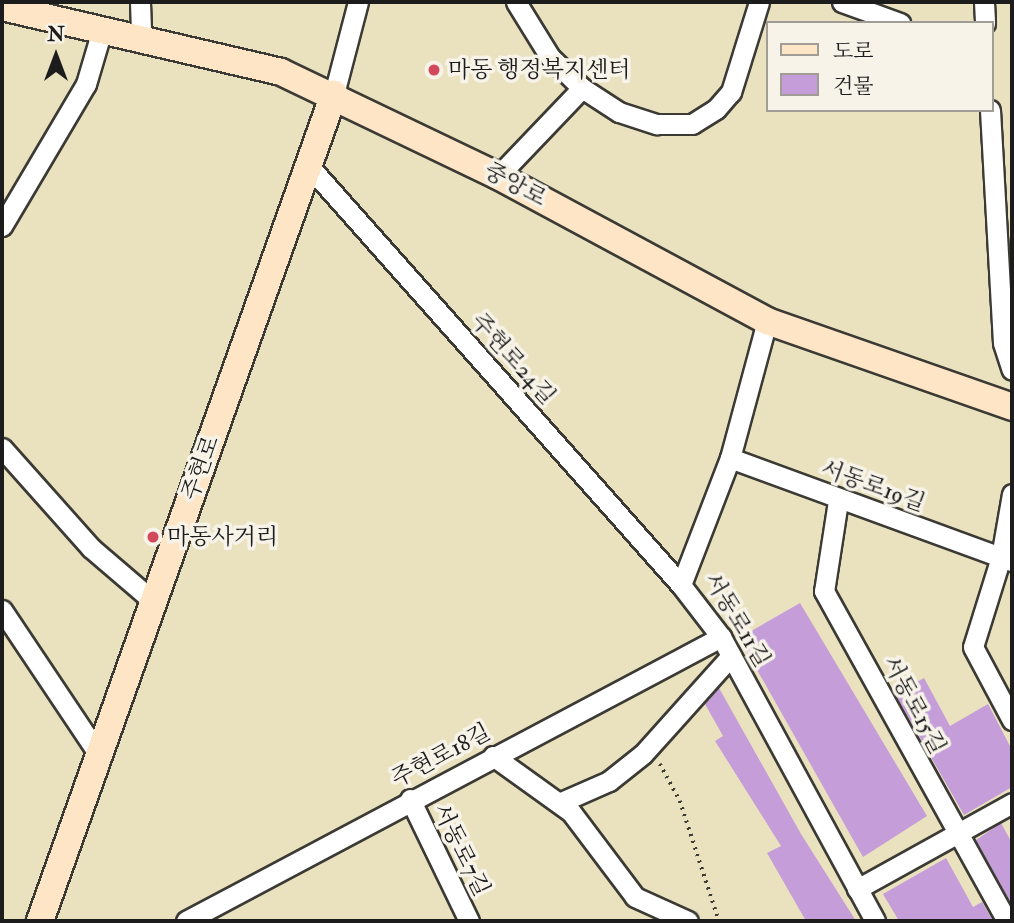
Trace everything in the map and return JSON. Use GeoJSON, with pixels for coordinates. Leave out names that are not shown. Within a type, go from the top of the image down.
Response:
{"type":"FeatureCollection","features":[{"type":"Feature","properties":{"kind":"street"},"geometry":{"type":"LineString","coordinates":[[140,2],[141,38]]}},
{"type":"Feature","properties":{"kind":"street"},"geometry":{"type":"LineString","coordinates":[[334,93],[358,2]]}},
{"type":"Feature","properties":{"kind":"street"},"geometry":{"type":"LineString","coordinates":[[516,2],[550,57],[582,88],[620,112],[657,124],[692,124],[731,92],[759,2]]}},
{"type":"Feature","properties":{"kind":"street"},"geometry":{"type":"LineString","coordinates":[[842,2],[894,21]]}},
{"type":"Feature","properties":{"kind":"street"},"geometry":{"type":"LineString","coordinates":[[984,2],[985,21]]}},
{"type":"Feature","properties":{"kind":"street","name":"중앙로"},"geometry":{"type":"LineString","coordinates":[[2,7],[281,72],[334,93],[498,176],[767,321],[1012,407]]}},
{"type":"Feature","properties":{"kind":"street"},"geometry":{"type":"LineString","coordinates":[[2,226],[86,84],[102,30]]}},
{"type":"Feature","properties":{"kind":"street"},"geometry":{"type":"LineString","coordinates":[[498,176],[582,88]]}},
{"type":"Feature","properties":{"kind":"street","name":"주현로"},"geometry":{"type":"LineString","coordinates":[[40,921],[334,93]]}},
{"type":"Feature","properties":{"kind":"street"},"geometry":{"type":"LineString","coordinates":[[990,112],[1003,343],[1012,370]]}},
{"type":"Feature","properties":{"kind":"street","name":"주현로24길"},"geometry":{"type":"LineString","coordinates":[[308,165],[681,584]]}},
{"type":"Feature","properties":{"kind":"street","name":"서동로11길"},"geometry":{"type":"LineString","coordinates":[[767,321],[730,458],[681,584],[721,637],[875,921]]}},
{"type":"Feature","properties":{"kind":"street"},"geometry":{"type":"LineString","coordinates":[[2,448],[91,548],[153,601]]}},
{"type":"Feature","properties":{"kind":"street","name":"서동로19길"},"geometry":{"type":"LineString","coordinates":[[730,458],[838,501],[1007,559]]}},
{"type":"Feature","properties":{"kind":"street"},"geometry":{"type":"LineString","coordinates":[[1012,494],[1007,559],[973,647],[1012,720]]}},
{"type":"Feature","properties":{"kind":"street","name":"서동로15길"},"geometry":{"type":"LineString","coordinates":[[838,501],[824,591],[954,833],[1007,921]]}},
{"type":"Feature","properties":{"kind":"street"},"geometry":{"type":"LineString","coordinates":[[2,610],[99,755]]}},
{"type":"Feature","properties":{"kind":"street","name":"주현로18길"},"geometry":{"type":"LineString","coordinates":[[186,921],[410,799],[721,637]]}},
{"type":"Feature","properties":{"kind":"street"},"geometry":{"type":"LineString","coordinates":[[559,803],[609,781],[650,747],[731,656]]}},
{"type":"Feature","properties":{"kind":"street"},"geometry":{"type":"LineString","coordinates":[[493,756],[559,803],[635,897],[688,921]]}},
{"type":"Feature","properties":{"kind":"street","name":"서동로7길"},"geometry":{"type":"LineString","coordinates":[[410,799],[469,921]]}},
{"type":"Feature","properties":{"kind":"street"},"geometry":{"type":"LineString","coordinates":[[857,889],[1012,803]]}},
{"type":"Feature","properties":{"kind":"path"},"geometry":{"type":"LineString","coordinates":[[650,747],[680,801],[719,921]]}},
{"type":"Feature","properties":{"kind":"building"},"geometry":{"type":"Polygon","coordinates":[[[800,603],[927,816],[863,857],[739,638],[800,603]]]}},
{"type":"Feature","properties":{"kind":"building"},"geometry":{"type":"Polygon","coordinates":[[[924,678],[950,726],[988,704],[1012,750],[1012,787],[964,815],[895,694],[924,678]]]}},
{"type":"Feature","properties":{"kind":"building"},"geometry":{"type":"Polygon","coordinates":[[[719,688],[801,834],[856,921],[806,921],[767,853],[781,846],[715,741],[723,736],[705,704],[719,688]]]}},
{"type":"Feature","properties":{"kind":"building"},"geometry":{"type":"Polygon","coordinates":[[[1001,823],[1012,843],[1012,905],[976,840],[1001,823]]]}},
{"type":"Feature","properties":{"kind":"building"},"geometry":{"type":"Polygon","coordinates":[[[946,858],[973,907],[982,902],[993,921],[899,921],[883,894],[946,858]]]}},
{"type":"Feature","properties":{"kind":"place","name":"마동 행정복지센터"},"geometry":{"type":"Point","coordinates":[434,70]}},
{"type":"Feature","properties":{"kind":"place","name":"마동사거리"},"geometry":{"type":"Point","coordinates":[153,537]}}]}
